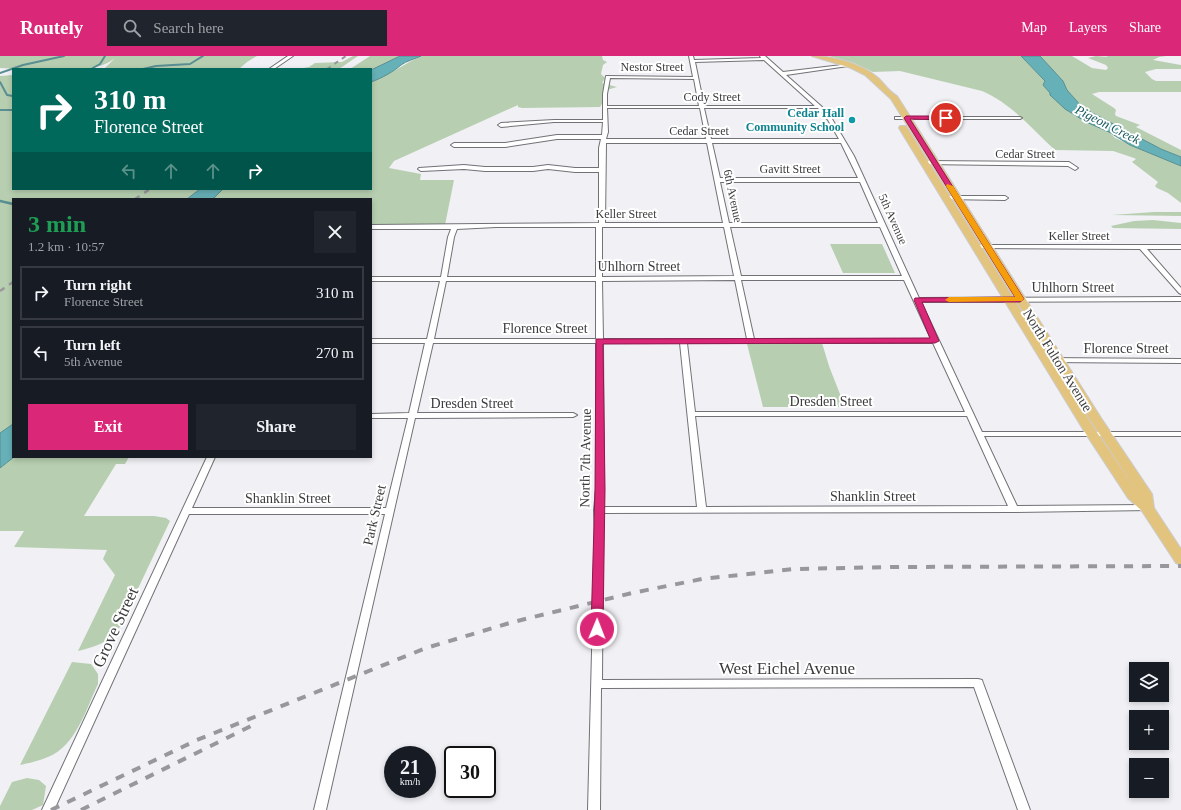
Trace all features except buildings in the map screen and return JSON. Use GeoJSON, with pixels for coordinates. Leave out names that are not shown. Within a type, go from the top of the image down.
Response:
{"type":"FeatureCollection","features":[{"type":"Feature","properties":{"kind":"main road","name":"North Fulton Avenue"},"geometry":{"type":"LineString","coordinates":[[815,56],[848,65],[874,78],[887,94],[884,97],[902,118],[930,163],[957,198],[1058,361],[1146,494],[1147,508]]}},
{"type":"Feature","properties":{"kind":"main road","name":"North Fulton Avenue"},"geometry":{"type":"LineString","coordinates":[[930,163],[946,198],[1092,434],[1133,495],[1147,508],[1181,560]]}},
{"type":"Feature","properties":{"kind":"street"},"geometry":{"type":"LineString","coordinates":[[273,68],[291,56]]}},
{"type":"Feature","properties":{"kind":"street","name":"Nestor Street"},"geometry":{"type":"LineString","coordinates":[[691,58],[764,58]]}},
{"type":"Feature","properties":{"kind":"street","name":"6th Avenue"},"geometry":{"type":"LineString","coordinates":[[691,58],[751,341]]}},
{"type":"Feature","properties":{"kind":"street","name":"5th Avenue"},"geometry":{"type":"LineString","coordinates":[[764,58],[820,107],[830,119],[862,180],[978,434]]}},
{"type":"Feature","properties":{"kind":"street"},"geometry":{"type":"LineString","coordinates":[[782,74],[848,65]]}},
{"type":"Feature","properties":{"kind":"street","name":"Nestor Street"},"geometry":{"type":"LineString","coordinates":[[608,77],[696,78]]}},
{"type":"Feature","properties":{"kind":"street","name":"North 7th Avenue"},"geometry":{"type":"LineString","coordinates":[[594,810],[599,540],[598,510],[600,489],[599,341],[602,148],[605,121],[605,94],[608,77]]}},
{"type":"Feature","properties":{"kind":"street","name":"Cody Street"},"geometry":{"type":"LineString","coordinates":[[605,107],[820,107]]}},
{"type":"Feature","properties":{"kind":"street"},"geometry":{"type":"LineString","coordinates":[[902,118],[1020,118]]}},
{"type":"Feature","properties":{"kind":"street"},"geometry":{"type":"LineString","coordinates":[[501,125],[605,121]]}},
{"type":"Feature","properties":{"kind":"street","name":"Cedar Street"},"geometry":{"type":"LineString","coordinates":[[454,145],[505,144],[550,138],[709,141],[842,141]]}},
{"type":"Feature","properties":{"kind":"street","name":"Cedar Street"},"geometry":{"type":"LineString","coordinates":[[930,163],[1069,164],[1075,168]]}},
{"type":"Feature","properties":{"kind":"street"},"geometry":{"type":"LineString","coordinates":[[421,169],[464,167],[485,169],[533,169],[548,167],[575,170],[602,170]]}},
{"type":"Feature","properties":{"kind":"street","name":"Gavitt Street"},"geometry":{"type":"LineString","coordinates":[[718,180],[862,180]]}},
{"type":"Feature","properties":{"kind":"street"},"geometry":{"type":"LineString","coordinates":[[946,198],[1005,198]]}},
{"type":"Feature","properties":{"kind":"street","name":"Keller Street"},"geometry":{"type":"LineString","coordinates":[[372,227],[455,227],[496,225],[882,225]]}},
{"type":"Feature","properties":{"kind":"street","name":"Park Street"},"geometry":{"type":"LineString","coordinates":[[320,810],[430,341],[444,278],[451,237],[455,227]]}},
{"type":"Feature","properties":{"kind":"street","name":"Keller Street"},"geometry":{"type":"LineString","coordinates":[[977,247],[1181,247]]}},
{"type":"Feature","properties":{"kind":"street"},"geometry":{"type":"LineString","coordinates":[[1142,247],[1181,292]]}},
{"type":"Feature","properties":{"kind":"street","name":"Uhlhorn Street"},"geometry":{"type":"LineString","coordinates":[[372,279],[907,278]]}},
{"type":"Feature","properties":{"kind":"street","name":"Uhlhorn Street"},"geometry":{"type":"LineString","coordinates":[[918,300],[1181,299]]}},
{"type":"Feature","properties":{"kind":"street","name":"Florence Street"},"geometry":{"type":"LineString","coordinates":[[372,341],[935,341]]}},
{"type":"Feature","properties":{"kind":"street"},"geometry":{"type":"LineString","coordinates":[[683,342],[702,510]]}},
{"type":"Feature","properties":{"kind":"street","name":"Florence Street"},"geometry":{"type":"LineString","coordinates":[[1047,360],[1181,361]]}},
{"type":"Feature","properties":{"kind":"street","name":"Dresden Street"},"geometry":{"type":"LineString","coordinates":[[692,414],[969,414]]}},
{"type":"Feature","properties":{"kind":"street","name":"Dresden Street"},"geometry":{"type":"LineString","coordinates":[[372,416],[573,415]]}},
{"type":"Feature","properties":{"kind":"street"},"geometry":{"type":"LineString","coordinates":[[1014,509],[978,434],[1181,434]]}},
{"type":"Feature","properties":{"kind":"street","name":"Grove Street"},"geometry":{"type":"LineString","coordinates":[[48,810],[211,458]]}},
{"type":"Feature","properties":{"kind":"street","name":"Shanklin Street"},"geometry":{"type":"LineString","coordinates":[[598,510],[1147,508]]}},
{"type":"Feature","properties":{"kind":"street","name":"Shanklin Street"},"geometry":{"type":"LineString","coordinates":[[187,510],[390,512]]}},
{"type":"Feature","properties":{"kind":"street","name":"West Eichel Avenue"},"geometry":{"type":"LineString","coordinates":[[596,684],[978,683],[1024,810]]}},
{"type":"Feature","properties":{"kind":"green space"},"geometry":{"type":"Polygon","coordinates":[[[0,56],[257,56],[240,68],[105,68],[115,58],[106,64],[90,68],[0,68],[0,56]]]}},
{"type":"Feature","properties":{"kind":"green space"},"geometry":{"type":"Polygon","coordinates":[[[353,56],[358,56],[340,68],[304,68],[309,67],[315,63],[342,62],[353,56]]]}},
{"type":"Feature","properties":{"kind":"green space"},"geometry":{"type":"Polygon","coordinates":[[[370,56],[400,56],[372,70],[372,68],[352,68],[370,56]]]}},
{"type":"Feature","properties":{"kind":"green space"},"geometry":{"type":"Polygon","coordinates":[[[421,56],[602,56],[603,60],[607,62],[603,65],[601,74],[605,78],[602,83],[617,87],[603,91],[603,102],[600,107],[522,108],[518,107],[518,105],[394,161],[389,168],[421,174],[420,180],[454,180],[445,225],[372,224],[372,198],[214,198],[222,190],[372,190],[372,82],[421,56]]]}},
{"type":"Feature","properties":{"kind":"green space"},"geometry":{"type":"Polygon","coordinates":[[[829,56],[1021,56],[1045,81],[1043,85],[1050,95],[1075,116],[1109,132],[1115,138],[1181,166],[1181,203],[1168,193],[1157,188],[1155,186],[1158,182],[1132,162],[1136,159],[1113,151],[1055,150],[1012,109],[993,96],[982,91],[900,71],[873,72],[854,63],[829,56]]]}},
{"type":"Feature","properties":{"kind":"green space"},"geometry":{"type":"Polygon","coordinates":[[[1040,56],[1072,56],[1092,68],[1106,70],[1108,68],[1106,65],[1088,58],[1096,56],[1166,56],[1153,60],[1181,65],[1181,69],[1156,69],[1145,72],[1156,81],[1181,81],[1181,92],[1099,92],[1092,94],[1114,108],[1116,110],[1116,116],[1140,125],[1136,127],[1181,150],[1181,157],[1161,149],[1083,108],[1067,90],[1063,81],[1040,56]]]}},
{"type":"Feature","properties":{"kind":"green space"},"geometry":{"type":"Polygon","coordinates":[[[12,75],[12,190],[199,190],[188,198],[12,198],[12,425],[0,433],[0,76],[12,75]]]}},
{"type":"Feature","properties":{"kind":"green space"},"geometry":{"type":"Polygon","coordinates":[[[1181,212],[1181,216],[1112,215],[1181,212]]]}},
{"type":"Feature","properties":{"kind":"green space"},"geometry":{"type":"Polygon","coordinates":[[[1153,220],[1181,223],[1181,229],[1113,228],[1111,226],[1134,221],[1153,220]]]}},
{"type":"Feature","properties":{"kind":"green space"},"geometry":{"type":"Polygon","coordinates":[[[830,244],[882,244],[895,273],[843,273],[830,244]]]}},
{"type":"Feature","properties":{"kind":"green space"},"geometry":{"type":"Polygon","coordinates":[[[822,343],[845,407],[763,407],[747,344],[822,343]]]}},
{"type":"Feature","properties":{"kind":"green space"},"geometry":{"type":"Polygon","coordinates":[[[13,458],[128,458],[125,464],[116,464],[84,516],[154,516],[166,518],[170,521],[116,635],[93,647],[78,651],[115,575],[103,559],[107,550],[14,547],[24,531],[0,531],[0,468],[13,458]]]}},
{"type":"Feature","properties":{"kind":"green space"},"geometry":{"type":"Polygon","coordinates":[[[72,662],[91,664],[98,674],[98,684],[79,726],[73,736],[58,752],[41,760],[20,765],[72,662]]]}},
{"type":"Feature","properties":{"kind":"green space"},"geometry":{"type":"Polygon","coordinates":[[[27,778],[39,780],[46,786],[43,805],[32,810],[0,810],[0,806],[12,782],[27,778]]]}},
{"type":"Feature","properties":{"kind":"water"},"geometry":{"type":"Polygon","coordinates":[[[400,56],[421,56],[405,62],[379,79],[372,82],[372,70],[400,56]]]}},
{"type":"Feature","properties":{"kind":"water","name":"Pigeon Creek"},"geometry":{"type":"Polygon","coordinates":[[[1021,56],[1040,56],[1063,81],[1067,90],[1083,108],[1161,149],[1181,157],[1181,166],[1130,145],[1065,109],[1050,95],[1043,85],[1045,81],[1021,56]]]}},
{"type":"Feature","properties":{"kind":"water"},"geometry":{"type":"Polygon","coordinates":[[[199,190],[222,190],[214,198],[188,198],[199,190]]]}},
{"type":"Feature","properties":{"kind":"water"},"geometry":{"type":"Polygon","coordinates":[[[12,425],[13,458],[0,468],[0,433],[12,425]]]}},
{"type":"Feature","properties":{"kind":"waterway"},"geometry":{"type":"LineString","coordinates":[[14,68],[64,56]]}},
{"type":"Feature","properties":{"kind":"waterway"},"geometry":{"type":"LineString","coordinates":[[93,68],[100,64],[105,56]]}},
{"type":"Feature","properties":{"kind":"waterway"},"geometry":{"type":"LineString","coordinates":[[147,68],[190,64],[203,56]]}},
{"type":"Feature","properties":{"kind":"waterway"},"geometry":{"type":"LineString","coordinates":[[0,73],[12,69]]}},
{"type":"Feature","properties":{"kind":"waterway"},"geometry":{"type":"LineString","coordinates":[[0,82],[7,95],[12,96]]}},
{"type":"Feature","properties":{"kind":"waterway"},"geometry":{"type":"LineString","coordinates":[[0,110],[12,110]]}},
{"type":"Feature","properties":{"kind":"waterway"},"geometry":{"type":"LineString","coordinates":[[0,201],[12,204]]}},
{"type":"Feature","properties":{"kind":"railway"},"geometry":{"type":"LineString","coordinates":[[328,68],[346,56]]}},
{"type":"Feature","properties":{"kind":"railway"},"geometry":{"type":"LineString","coordinates":[[136,198],[148,190]]}},
{"type":"Feature","properties":{"kind":"railway"},"geometry":{"type":"LineString","coordinates":[[0,291],[12,283]]}},
{"type":"Feature","properties":{"kind":"railway"},"geometry":{"type":"LineString","coordinates":[[51,810],[197,740],[426,648],[513,622],[632,593],[702,579],[794,569],[892,567],[1181,566]]}},
{"type":"Feature","properties":{"kind":"railway"},"geometry":{"type":"LineString","coordinates":[[81,810],[253,725]]}},
{"type":"Feature","properties":{"kind":"slow traffic"},"geometry":{"type":"LineString","coordinates":[[949,186],[1020,299],[949,300]]}},
{"type":"Feature","properties":{"kind":"place","name":"Cedar Hall Community School"},"geometry":{"type":"Point","coordinates":[852,120]}},
{"type":"Feature","properties":{"kind":"route"},"geometry":{"type":"LineString","coordinates":[[597,629],[598,510],[600,489],[599,341],[935,341],[918,300],[1020,299],[906,118],[946,118]]}}]}
